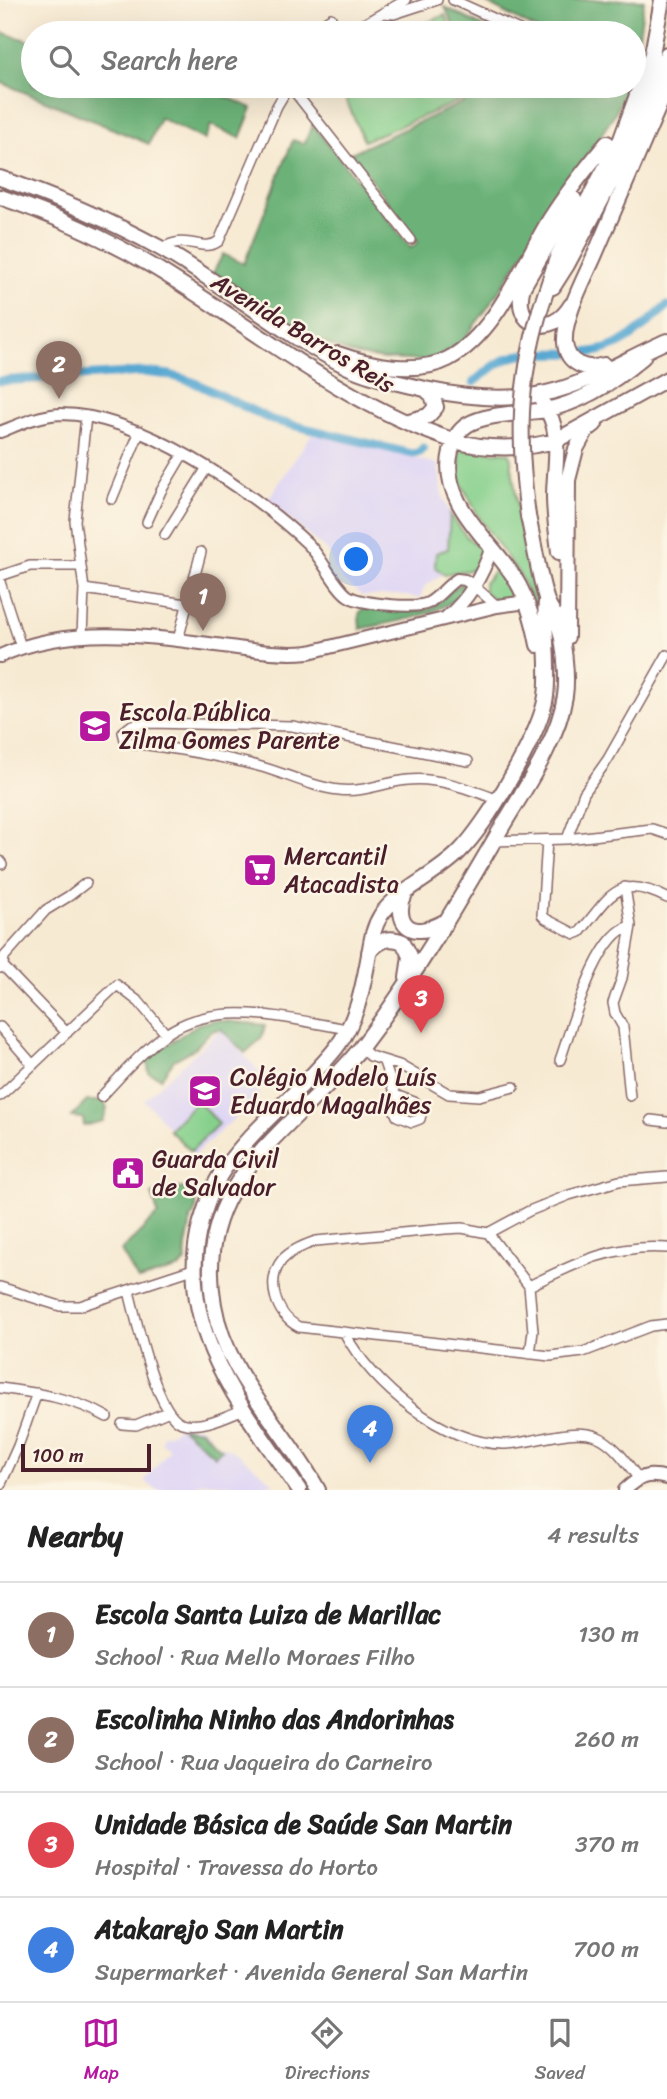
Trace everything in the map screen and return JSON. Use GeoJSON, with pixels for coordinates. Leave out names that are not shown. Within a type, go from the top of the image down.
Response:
{"type":"FeatureCollection","features":[{"type":"Feature","properties":{"kind":"main road"},"geometry":{"type":"LineString","coordinates":[[646,71],[652,54],[662,0]]}},
{"type":"Feature","properties":{"kind":"main road"},"geometry":{"type":"LineString","coordinates":[[541,306],[567,265],[634,139],[667,54]]}},
{"type":"Feature","properties":{"kind":"main road"},"geometry":{"type":"LineString","coordinates":[[632,356],[596,368],[588,368],[570,358],[565,345],[565,334],[579,292],[662,99],[667,80]]}},
{"type":"Feature","properties":{"kind":"main road"},"geometry":{"type":"LineString","coordinates":[[299,1490],[244,1409],[213,1354],[204,1330],[195,1289],[193,1269],[199,1230],[205,1208],[223,1170],[335,1049],[348,1029],[358,1010],[372,934],[382,912],[405,892],[446,865],[460,851],[477,831],[532,739],[543,710],[547,687],[544,621],[546,601],[528,516],[521,444],[521,406],[526,362],[558,255],[621,139],[636,98]]}},
{"type":"Feature","properties":{"kind":"main road"},"geometry":{"type":"LineString","coordinates":[[300,340],[350,358],[411,366],[430,366],[464,349],[485,328],[576,181],[634,105]]}},
{"type":"Feature","properties":{"kind":"main road"},"geometry":{"type":"LineString","coordinates":[[579,292],[565,315],[548,325],[527,320],[521,309],[523,287],[607,143]]}},
{"type":"Feature","properties":{"kind":"main road","name":"Avenida Barros Reis"},"geometry":{"type":"LineString","coordinates":[[0,178],[75,206],[161,249],[300,340],[362,373],[383,380],[465,395],[510,397],[547,393],[579,382],[662,343]]}},
{"type":"Feature","properties":{"kind":"main road","name":"Avenida Barros Reis"},"geometry":{"type":"LineString","coordinates":[[0,197],[48,213],[114,244],[156,268],[325,378],[409,421],[454,440],[508,448],[541,445],[557,440],[667,379]]}},
{"type":"Feature","properties":{"kind":"main road"},"geometry":{"type":"LineString","coordinates":[[547,687],[527,602],[511,571],[473,526],[454,491],[449,461],[454,440],[460,431],[476,422],[547,410],[604,387],[662,343]]}},
{"type":"Feature","properties":{"kind":"main road"},"geometry":{"type":"LineString","coordinates":[[409,421],[428,416],[436,407],[432,395],[424,388]]}},
{"type":"Feature","properties":{"kind":"main road"},"geometry":{"type":"LineString","coordinates":[[650,389],[667,388]]}},
{"type":"Feature","properties":{"kind":"main road"},"geometry":{"type":"LineString","coordinates":[[510,397],[542,403],[557,440],[554,498],[561,580],[567,609]]}},
{"type":"Feature","properties":{"kind":"main road"},"geometry":{"type":"LineString","coordinates":[[319,1488],[251,1390],[228,1348],[214,1306],[210,1263],[220,1215],[238,1179],[361,1048],[406,986],[529,781],[558,724],[567,674],[570,466],[586,431],[612,410]]}},
{"type":"Feature","properties":{"kind":"main road"},"geometry":{"type":"LineString","coordinates":[[444,619],[456,610],[474,586],[492,548]]}},
{"type":"Feature","properties":{"kind":"main road"},"geometry":{"type":"LineString","coordinates":[[546,601],[558,620],[567,674]]}},
{"type":"Feature","properties":{"kind":"main road"},"geometry":{"type":"LineString","coordinates":[[0,656],[21,647],[82,636],[137,635],[262,652],[296,653],[332,648],[497,606],[527,602]]}},
{"type":"Feature","properties":{"kind":"main road"},"geometry":{"type":"LineString","coordinates":[[405,892],[400,902],[400,911],[409,928],[426,930],[446,921]]}},
{"type":"Feature","properties":{"kind":"main road"},"geometry":{"type":"LineString","coordinates":[[369,951],[379,941],[386,939],[393,938],[403,942],[410,956],[406,986]]}},
{"type":"Feature","properties":{"kind":"main road"},"geometry":{"type":"LineString","coordinates":[[625,1490],[638,1478],[667,1478]]}},
{"type":"Feature","properties":{"kind":"street"},"geometry":{"type":"LineString","coordinates":[[369,21],[407,0]]}},
{"type":"Feature","properties":{"kind":"street"},"geometry":{"type":"LineString","coordinates":[[383,13],[394,14],[438,0]]}},
{"type":"Feature","properties":{"kind":"street"},"geometry":{"type":"LineString","coordinates":[[453,0],[499,21]]}},
{"type":"Feature","properties":{"kind":"street"},"geometry":{"type":"LineString","coordinates":[[161,249],[179,241],[208,246],[219,241],[282,98]]}},
{"type":"Feature","properties":{"kind":"street"},"geometry":{"type":"LineString","coordinates":[[299,98],[411,240]]}},
{"type":"Feature","properties":{"kind":"street"},"geometry":{"type":"LineString","coordinates":[[0,432],[47,416],[86,416],[140,432],[183,454],[256,501],[305,541],[320,557],[336,583],[350,597],[369,603],[428,603],[457,579],[465,580],[474,586],[497,606]]}},
{"type":"Feature","properties":{"kind":"street"},"geometry":{"type":"LineString","coordinates":[[82,636],[84,589],[75,521],[86,416]]}},
{"type":"Feature","properties":{"kind":"street"},"geometry":{"type":"LineString","coordinates":[[112,499],[140,432]]}},
{"type":"Feature","properties":{"kind":"street"},"geometry":{"type":"LineString","coordinates":[[147,522],[161,491],[183,454]]}},
{"type":"Feature","properties":{"kind":"street"},"geometry":{"type":"LineString","coordinates":[[165,535],[206,469]]}},
{"type":"Feature","properties":{"kind":"street"},"geometry":{"type":"LineString","coordinates":[[178,640],[201,552]]}},
{"type":"Feature","properties":{"kind":"street"},"geometry":{"type":"LineString","coordinates":[[0,576],[30,566],[81,566]]}},
{"type":"Feature","properties":{"kind":"street"},"geometry":{"type":"LineString","coordinates":[[0,582],[21,647]]}},
{"type":"Feature","properties":{"kind":"street"},"geometry":{"type":"LineString","coordinates":[[84,589],[186,604]]}},
{"type":"Feature","properties":{"kind":"street"},"geometry":{"type":"LineString","coordinates":[[567,839],[584,793],[608,759],[667,655]]}},
{"type":"Feature","properties":{"kind":"street"},"geometry":{"type":"LineString","coordinates":[[468,761],[292,726],[150,723],[132,725],[123,732],[125,740],[131,743],[174,748],[258,766],[328,789],[360,790],[408,780],[426,780],[469,789],[496,799]]}},
{"type":"Feature","properties":{"kind":"street"},"geometry":{"type":"LineString","coordinates":[[494,841],[547,841],[667,827]]}},
{"type":"Feature","properties":{"kind":"street"},"geometry":{"type":"LineString","coordinates":[[652,829],[667,834]]}},
{"type":"Feature","properties":{"kind":"street"},"geometry":{"type":"LineString","coordinates":[[547,841],[541,911],[546,919],[577,934],[609,896],[625,887],[650,889],[667,898]]}},
{"type":"Feature","properties":{"kind":"street"},"geometry":{"type":"LineString","coordinates":[[67,1033],[2,967],[4,957],[46,909],[69,897],[86,883]]}},
{"type":"Feature","properties":{"kind":"street"},"geometry":{"type":"LineString","coordinates":[[625,887],[631,926],[625,967],[613,1003],[624,1031],[630,1096]]}},
{"type":"Feature","properties":{"kind":"street"},"geometry":{"type":"LineString","coordinates":[[560,1060],[580,997],[592,973],[614,935],[622,928],[631,926]]}},
{"type":"Feature","properties":{"kind":"street"},"geometry":{"type":"LineString","coordinates":[[0,1096],[117,985],[139,1002],[166,1034]]}},
{"type":"Feature","properties":{"kind":"street"},"geometry":{"type":"LineString","coordinates":[[101,1097],[166,1034],[206,1016],[229,1013],[348,1029]]}},
{"type":"Feature","properties":{"kind":"street"},"geometry":{"type":"LineString","coordinates":[[0,1027],[33,1065]]}},
{"type":"Feature","properties":{"kind":"street"},"geometry":{"type":"LineString","coordinates":[[361,1048],[370,1056],[400,1065],[456,1096],[479,1096],[514,1087]]}},
{"type":"Feature","properties":{"kind":"street"},"geometry":{"type":"LineString","coordinates":[[384,1062],[395,1095]]}},
{"type":"Feature","properties":{"kind":"street"},"geometry":{"type":"LineString","coordinates":[[651,1120],[667,1122]]}},
{"type":"Feature","properties":{"kind":"street"},"geometry":{"type":"LineString","coordinates":[[667,1177],[619,1181],[569,1195],[529,1211],[488,1233],[462,1228],[316,1241],[283,1259],[274,1280],[278,1305],[291,1323],[309,1329],[530,1354],[566,1356],[651,1326],[667,1324]]}},
{"type":"Feature","properties":{"kind":"street"},"geometry":{"type":"LineString","coordinates":[[488,1233],[530,1286],[533,1331],[530,1354]]}},
{"type":"Feature","properties":{"kind":"street"},"geometry":{"type":"LineString","coordinates":[[530,1286],[602,1253],[634,1247],[667,1248]]}},
{"type":"Feature","properties":{"kind":"street"},"geometry":{"type":"LineString","coordinates":[[0,1287],[60,1306],[80,1306],[193,1269]]}},
{"type":"Feature","properties":{"kind":"street"},"geometry":{"type":"LineString","coordinates":[[129,1291],[154,1380],[167,1412],[179,1422],[197,1424],[244,1409]]}},
{"type":"Feature","properties":{"kind":"street"},"geometry":{"type":"LineString","coordinates":[[344,1332],[356,1351],[388,1387],[437,1425],[452,1433],[476,1441],[504,1444],[534,1442],[569,1433],[587,1434],[611,1445],[638,1478]]}},
{"type":"Feature","properties":{"kind":"street"},"geometry":{"type":"LineString","coordinates":[[0,1388],[37,1393],[85,1406],[107,1417]]}},
{"type":"Feature","properties":{"kind":"street"},"geometry":{"type":"LineString","coordinates":[[0,1486],[3,1469],[18,1446],[37,1393]]}},
{"type":"Feature","properties":{"kind":"street"},"geometry":{"type":"LineString","coordinates":[[122,1424],[136,1425],[167,1412]]}},
{"type":"Feature","properties":{"kind":"shaded area"},"geometry":{"type":"Polygon","coordinates":[[[311,435],[438,464],[442,494],[450,514],[448,550],[435,567],[443,574],[425,586],[420,598],[398,595],[362,596],[345,582],[334,568],[330,554],[268,500],[311,435]]]}},
{"type":"Feature","properties":{"kind":"shaded area","name":"Colégio Modelo Luís Eduardo Magalhães"},"geometry":{"type":"Polygon","coordinates":[[[221,1029],[264,1077],[253,1087],[260,1095],[194,1155],[144,1100],[221,1029]]]}},
{"type":"Feature","properties":{"kind":"shaded area"},"geometry":{"type":"Polygon","coordinates":[[[180,1425],[201,1427],[218,1444],[237,1453],[274,1483],[255,1487],[204,1482],[180,1490],[158,1490],[144,1481],[170,1449],[161,1442],[163,1435],[171,1433],[180,1425]]]}},
{"type":"Feature","properties":{"kind":"green space"},"geometry":{"type":"Polygon","coordinates":[[[481,0],[644,0],[641,21],[520,21],[481,0]]]}},
{"type":"Feature","properties":{"kind":"green space"},"geometry":{"type":"Polygon","coordinates":[[[445,7],[472,21],[451,21],[445,7]]]}},
{"type":"Feature","properties":{"kind":"green space"},"geometry":{"type":"Polygon","coordinates":[[[445,15],[448,21],[431,21],[445,15]]]}},
{"type":"Feature","properties":{"kind":"green space"},"geometry":{"type":"Polygon","coordinates":[[[0,32],[21,38],[21,91],[0,82],[0,32]]]}},
{"type":"Feature","properties":{"kind":"green space"},"geometry":{"type":"Polygon","coordinates":[[[38,98],[230,98],[252,108],[240,138],[211,125],[205,140],[160,118],[149,144],[38,98]]]}},
{"type":"Feature","properties":{"kind":"green space"},"geometry":{"type":"Polygon","coordinates":[[[345,98],[466,98],[364,141],[345,98]]]}},
{"type":"Feature","properties":{"kind":"green space"},"geometry":{"type":"Polygon","coordinates":[[[473,98],[622,98],[614,115],[489,306],[458,347],[430,361],[383,359],[352,354],[302,334],[212,275],[223,254],[244,264],[293,140],[304,144],[313,125],[411,248],[418,242],[351,153],[473,98]]]}},
{"type":"Feature","properties":{"kind":"green space"},"geometry":{"type":"Polygon","coordinates":[[[460,449],[510,453],[520,525],[539,622],[521,577],[480,519],[459,479],[460,449]]]}},
{"type":"Feature","properties":{"kind":"green space"},"geometry":{"type":"Polygon","coordinates":[[[450,514],[485,558],[480,566],[473,569],[445,575],[435,567],[436,553],[448,549],[450,514]]]}},
{"type":"Feature","properties":{"kind":"green space"},"geometry":{"type":"Polygon","coordinates":[[[497,568],[515,598],[496,600],[484,592],[484,583],[497,568]]]}},
{"type":"Feature","properties":{"kind":"green space"},"geometry":{"type":"Polygon","coordinates":[[[461,584],[467,588],[444,606],[431,612],[360,629],[359,614],[363,608],[426,610],[461,584]]]}},
{"type":"Feature","properties":{"kind":"green space"},"geometry":{"type":"Polygon","coordinates":[[[215,1020],[265,1025],[262,1038],[245,1053],[221,1029],[211,1031],[194,1049],[174,1060],[161,1078],[149,1073],[147,1059],[198,1024],[215,1020]]]}},
{"type":"Feature","properties":{"kind":"green space"},"geometry":{"type":"Polygon","coordinates":[[[87,1101],[104,1101],[107,1109],[103,1121],[84,1126],[83,1118],[71,1117],[87,1101]]]}},
{"type":"Feature","properties":{"kind":"green space"},"geometry":{"type":"Polygon","coordinates":[[[197,1101],[219,1123],[191,1151],[169,1130],[197,1101]]]}},
{"type":"Feature","properties":{"kind":"green space"},"geometry":{"type":"Polygon","coordinates":[[[190,1188],[196,1200],[196,1208],[190,1219],[186,1261],[180,1268],[138,1280],[121,1251],[158,1214],[152,1194],[170,1189],[190,1188]]]}},
{"type":"Feature","properties":{"kind":"green space"},"geometry":{"type":"Polygon","coordinates":[[[181,1427],[201,1430],[222,1449],[215,1456],[181,1427]]]}},
{"type":"Feature","properties":{"kind":"waterway"},"geometry":{"type":"LineString","coordinates":[[474,382],[495,365],[509,358],[534,353],[586,353],[611,347],[633,335],[667,306]]}},
{"type":"Feature","properties":{"kind":"waterway"},"geometry":{"type":"LineString","coordinates":[[0,381],[143,372],[170,375],[193,382],[272,420],[413,454],[423,448]]}},
{"type":"Feature","properties":{"kind":"place","name":"Escolinha Ninho das Andorinhas"},"geometry":{"type":"Point","coordinates":[59,399]}},
{"type":"Feature","properties":{"kind":"place","name":"Escola Santa Luiza de Marillac"},"geometry":{"type":"Point","coordinates":[203,631]}},
{"type":"Feature","properties":{"kind":"place","name":"Escola Pública Zilma Gomes Parente"},"geometry":{"type":"Point","coordinates":[95,726]}},
{"type":"Feature","properties":{"kind":"place","name":"Mercantil Atacadista"},"geometry":{"type":"Point","coordinates":[260,870]}},
{"type":"Feature","properties":{"kind":"place","name":"Unidade Básica de Saúde San Martin"},"geometry":{"type":"Point","coordinates":[421,1033]}},
{"type":"Feature","properties":{"kind":"place","name":"Colégio Modelo Luís Eduardo Magalhães"},"geometry":{"type":"Point","coordinates":[205,1091]}},
{"type":"Feature","properties":{"kind":"place","name":"Guarda Civil de Salvador"},"geometry":{"type":"Point","coordinates":[128,1173]}},
{"type":"Feature","properties":{"kind":"place","name":"Atakarejo San Martin"},"geometry":{"type":"Point","coordinates":[370,1463]}}]}
